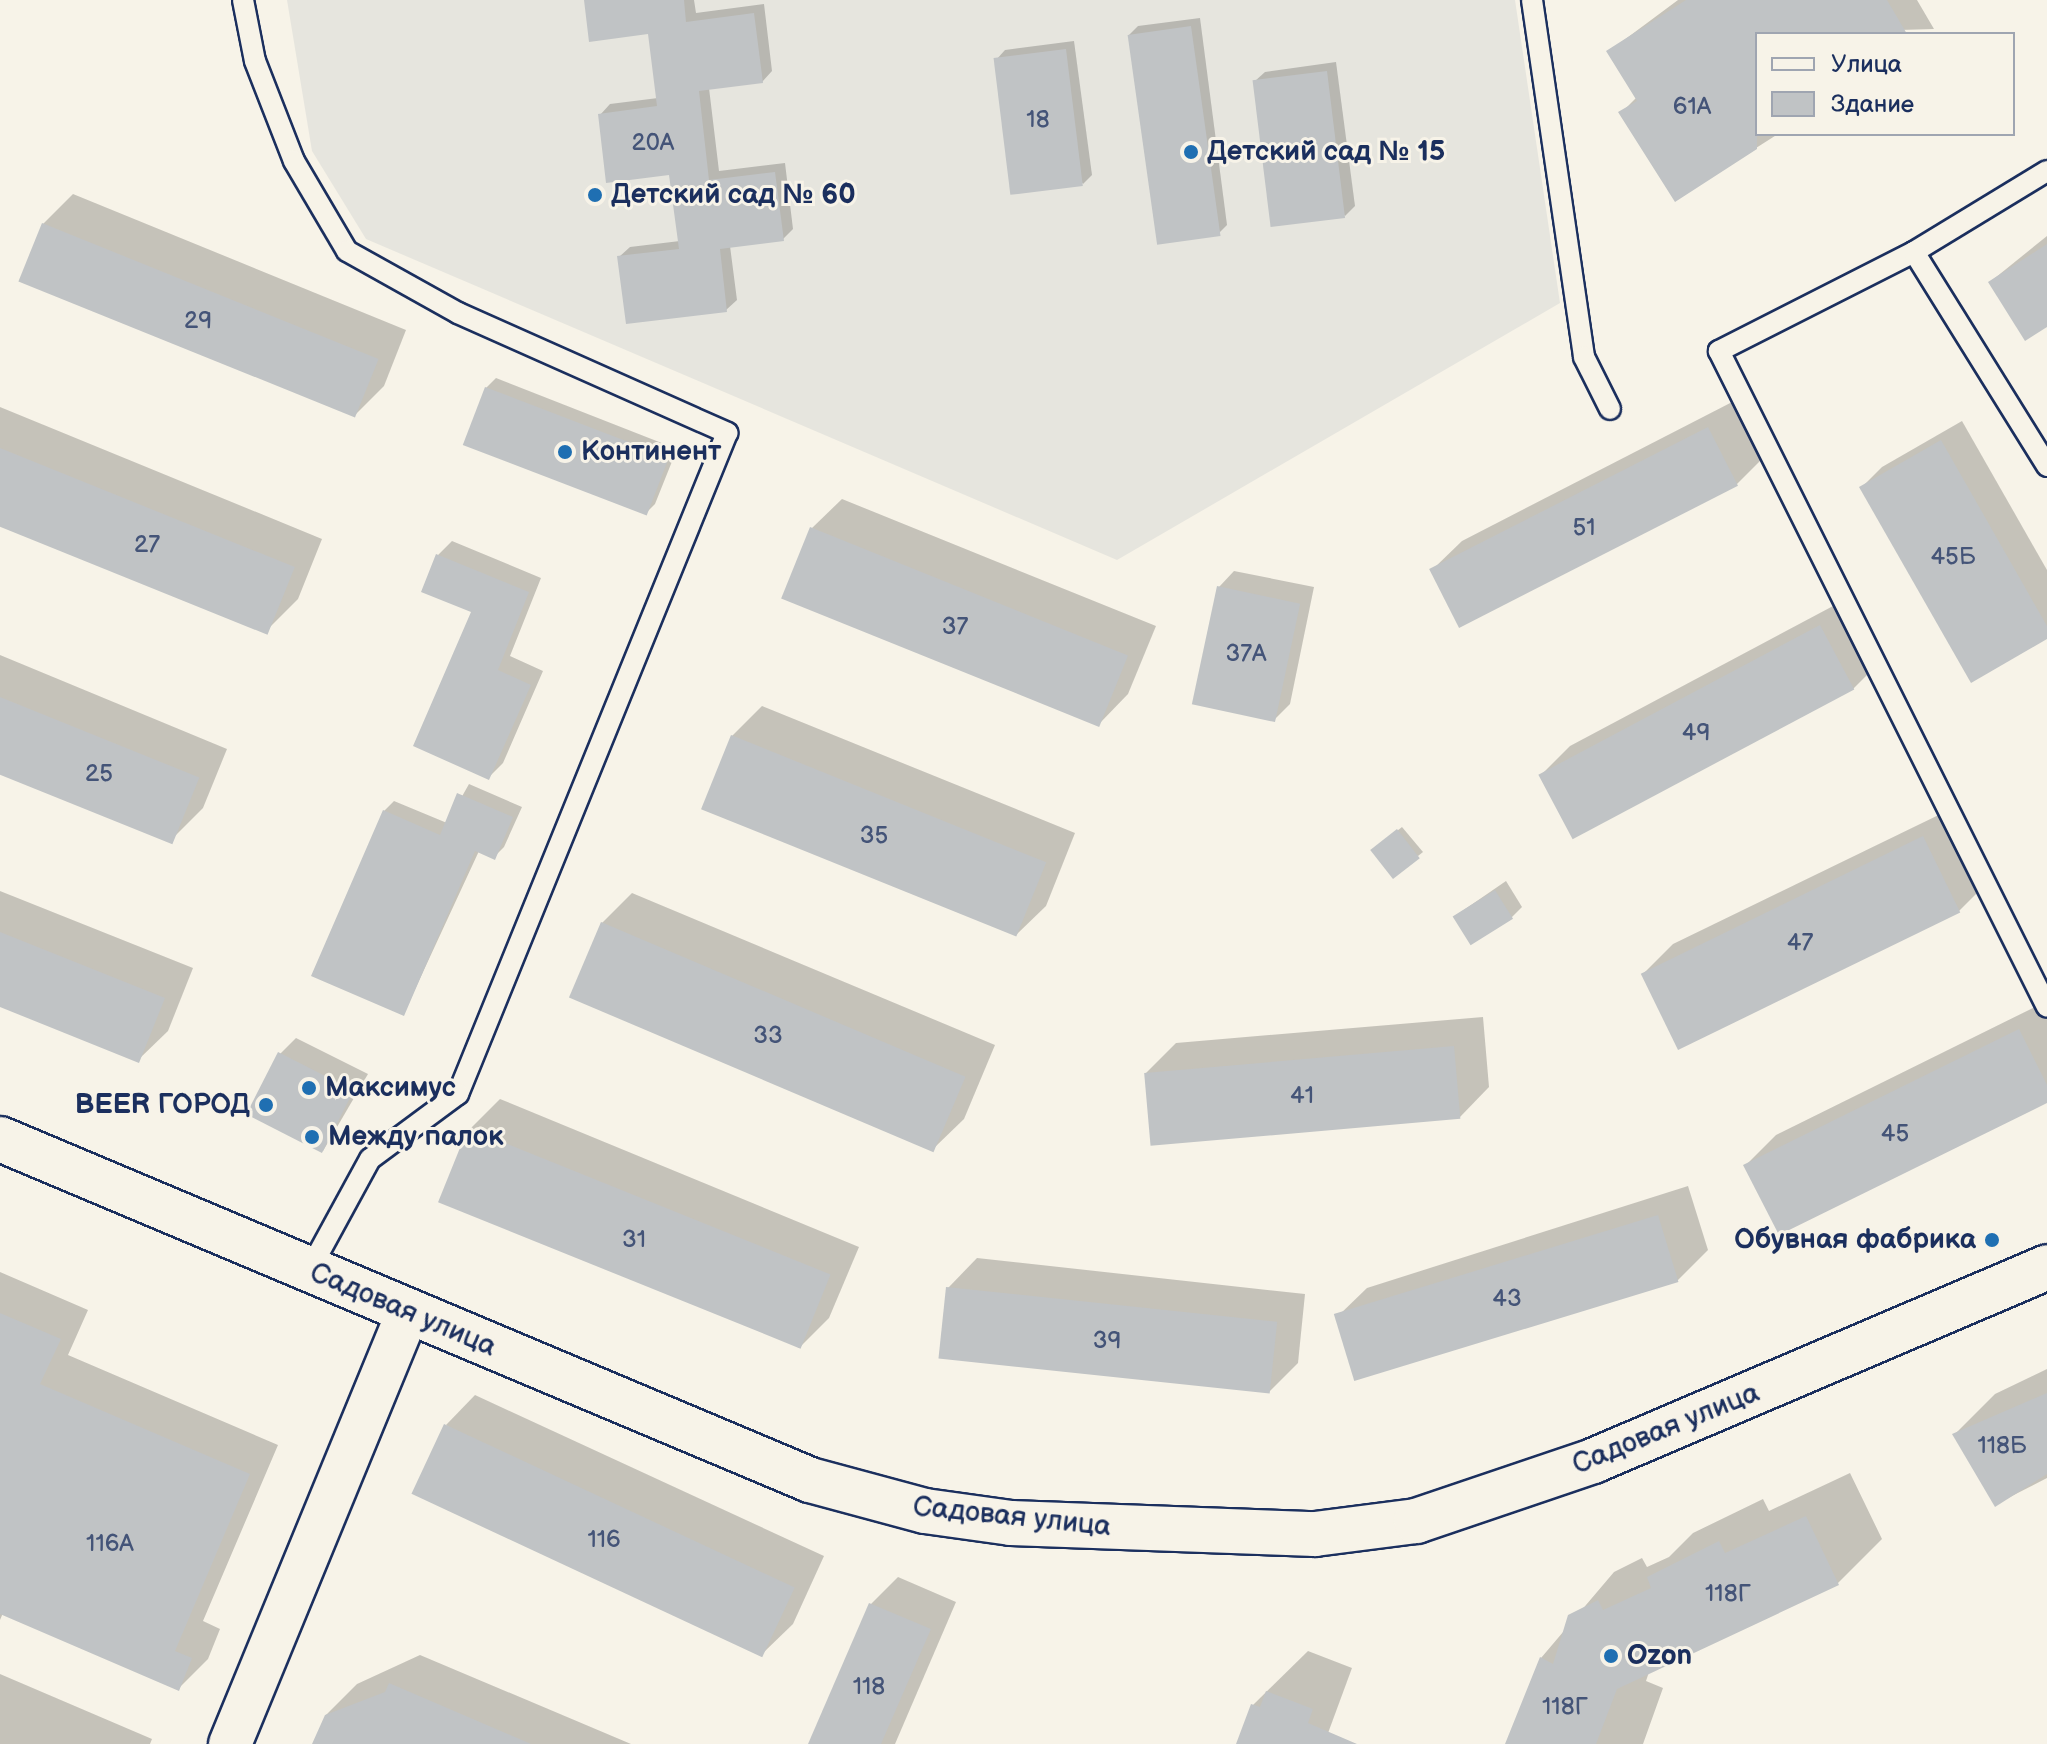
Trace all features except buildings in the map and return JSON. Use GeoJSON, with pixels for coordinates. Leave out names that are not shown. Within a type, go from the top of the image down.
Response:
{"type":"FeatureCollection","features":[{"type":"Feature","properties":{"kind":"main road","name":"Садовая улица"},"geometry":{"type":"LineString","coordinates":[[0,1139],[408,1313],[851,1495],[1011,1523],[1315,1534],[1416,1521],[1593,1461],[2047,1267]]}},
{"type":"Feature","properties":{"kind":"street"},"geometry":{"type":"LineString","coordinates":[[230,1744],[408,1313]]}},
{"type":"Feature","properties":{"kind":"lane"},"geometry":{"type":"LineString","coordinates":[[243,0],[255,61],[294,161],[347,251],[458,313],[727,433],[458,1094],[370,1159],[309,1271]]}},
{"type":"Feature","properties":{"kind":"lane"},"geometry":{"type":"LineString","coordinates":[[1532,0],[1584,357],[1610,409]]}},
{"type":"Feature","properties":{"kind":"lane"},"geometry":{"type":"LineString","coordinates":[[2047,171],[1914,252],[1719,351],[2047,1007]]}},
{"type":"Feature","properties":{"kind":"lane"},"geometry":{"type":"LineString","coordinates":[[1914,252],[2047,466]]}},
{"type":"Feature","properties":{"kind":"shaded area","name":"Детский сад № 15"},"geometry":{"type":"Polygon","coordinates":[[[287,0],[1515,0],[1560,303],[1117,560],[366,239],[312,151],[287,0]]]}},
{"type":"Feature","properties":{"kind":"place","name":"Детский сад № 15"},"geometry":{"type":"Point","coordinates":[1191,152]}},
{"type":"Feature","properties":{"kind":"place","name":"Детский сад № 60"},"geometry":{"type":"Point","coordinates":[595,195]}},
{"type":"Feature","properties":{"kind":"place","name":"Континент"},"geometry":{"type":"Point","coordinates":[565,452]}},
{"type":"Feature","properties":{"kind":"place","name":"Максимус"},"geometry":{"type":"Point","coordinates":[309,1088]}},
{"type":"Feature","properties":{"kind":"place","name":"BEER ГОРОД"},"geometry":{"type":"Point","coordinates":[266,1105]}},
{"type":"Feature","properties":{"kind":"place","name":"Между палок"},"geometry":{"type":"Point","coordinates":[312,1137]}},
{"type":"Feature","properties":{"kind":"place","name":"Обувная фабрика"},"geometry":{"type":"Point","coordinates":[1992,1240]}},
{"type":"Feature","properties":{"kind":"place","name":"Ozon"},"geometry":{"type":"Point","coordinates":[1611,1656]}}]}
